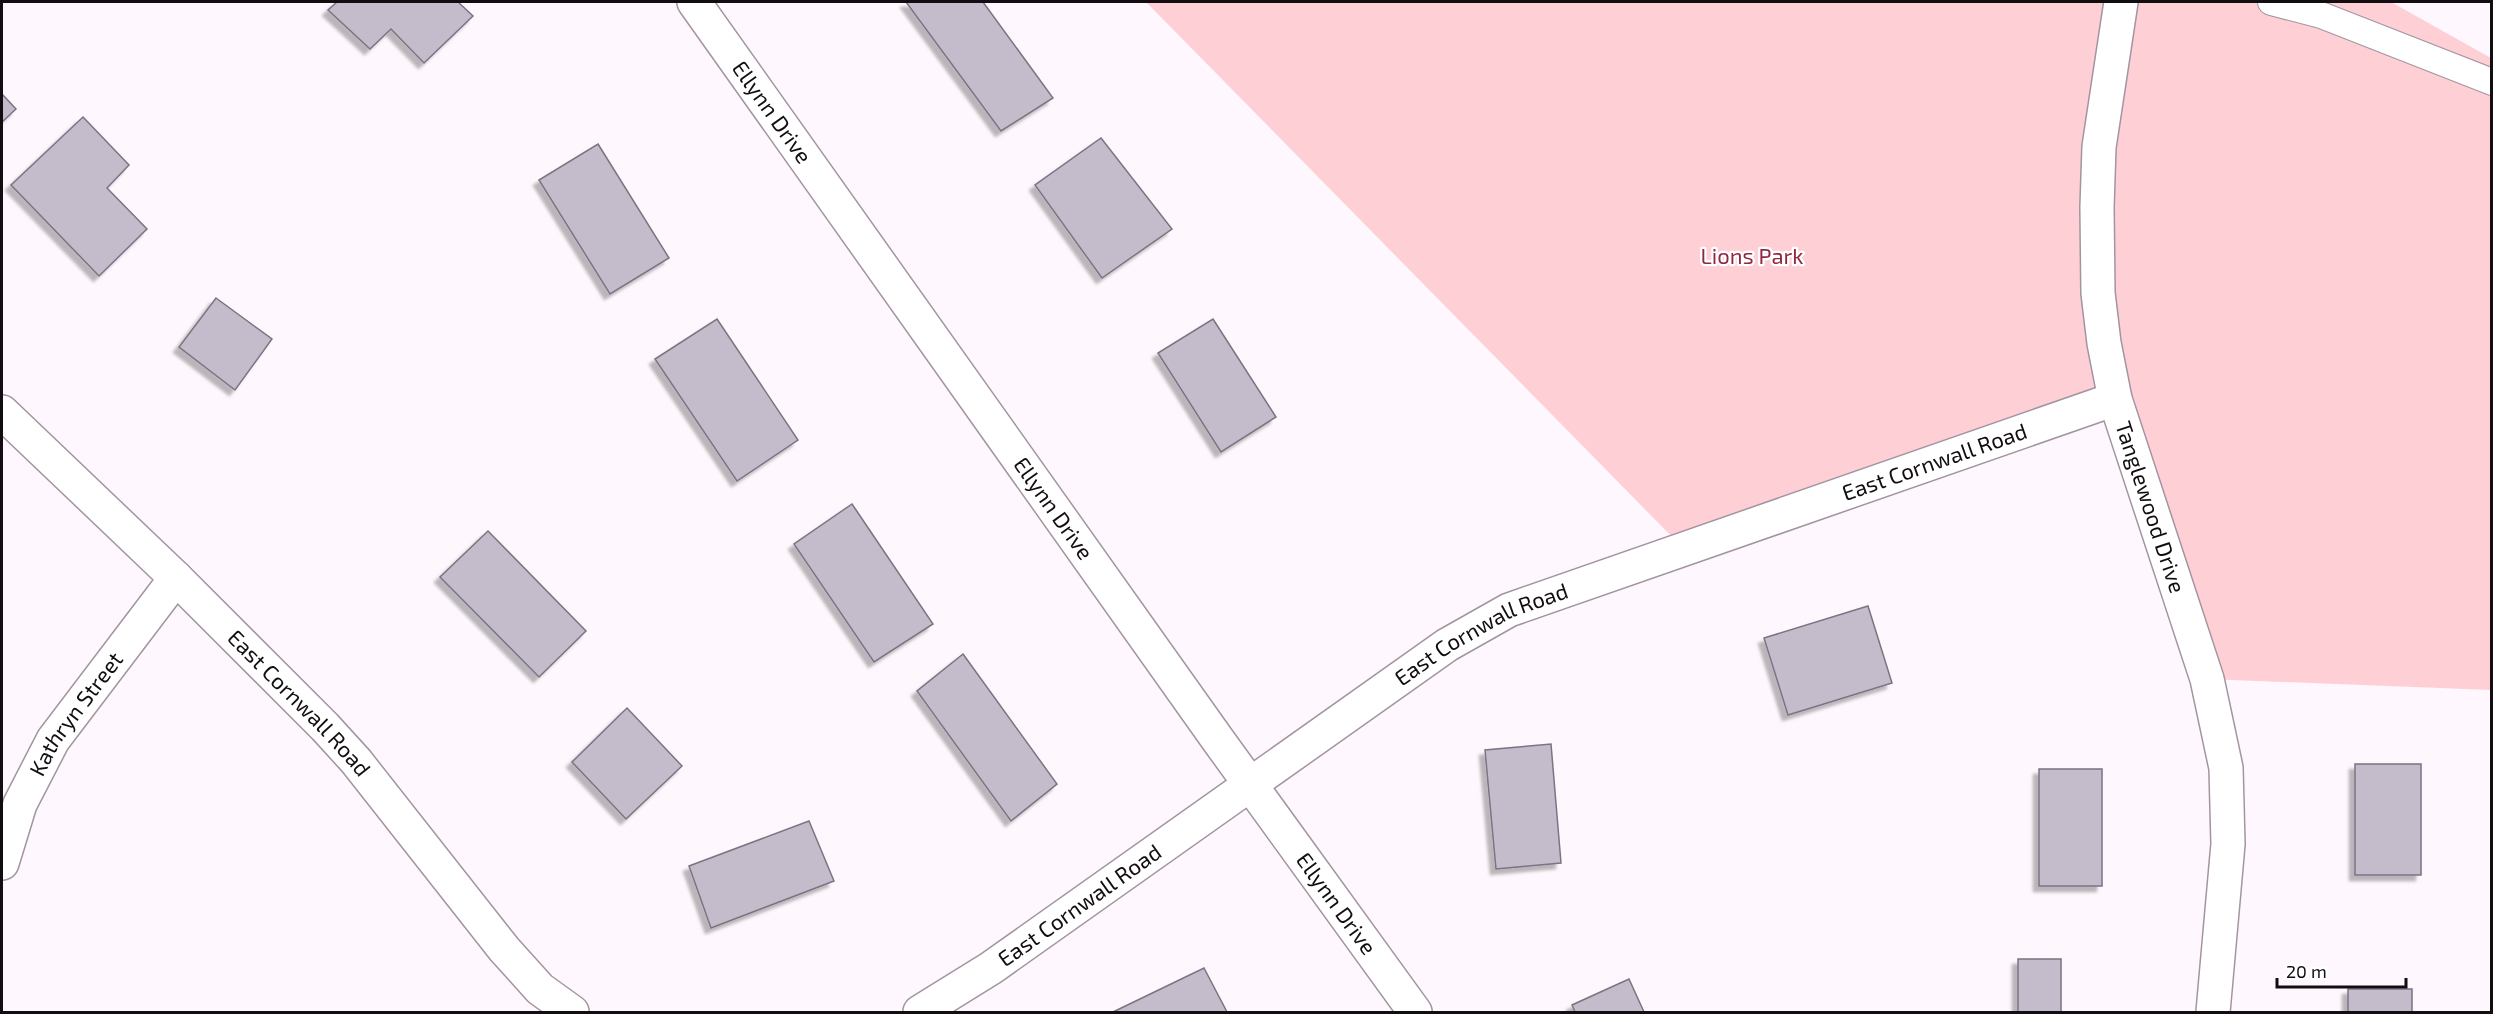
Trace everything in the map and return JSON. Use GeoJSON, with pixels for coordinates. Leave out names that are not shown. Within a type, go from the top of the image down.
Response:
{"type":"FeatureCollection","features":[{"type":"Feature","properties":{"kind":"street","name":"Ellynn Drive"},"geometry":{"type":"LineString","coordinates":[[694,2],[1251,786],[1415,1012]]}},
{"type":"Feature","properties":{"kind":"street","name":"Tanglewood Drive"},"geometry":{"type":"LineString","coordinates":[[2121,2],[2099,147],[2098,293],[2104,343],[2115,399],[2207,679],[2226,768],[2228,844],[2213,1012]]}},
{"type":"Feature","properties":{"kind":"street","name":"East Cornwall Road"},"geometry":{"type":"LineString","coordinates":[[920,1012],[991,968],[1447,645],[1509,610],[2115,399]]}},
{"type":"Feature","properties":{"kind":"street","name":"East Cornwall Road"},"geometry":{"type":"LineString","coordinates":[[2,412],[176,578],[326,727],[356,761],[504,949],[540,989],[572,1012]]}},
{"type":"Feature","properties":{"kind":"street","name":"Kathryn Street"},"geometry":{"type":"LineString","coordinates":[[2,863],[20,804],[53,740],[176,578]]}},
{"type":"Feature","properties":{"kind":"lane"},"geometry":{"type":"LineString","coordinates":[[2271,2],[2321,15],[2492,82]]}},
{"type":"Feature","properties":{"kind":"green space","name":"Lions Park"},"geometry":{"type":"Polygon","coordinates":[[[1146,2],[2391,2],[2491,58],[2491,690],[2207,679],[2115,399],[1683,548],[1146,2]]]}},
{"type":"Feature","properties":{"kind":"building"},"geometry":{"type":"Polygon","coordinates":[[[337,2],[458,2],[473,16],[424,63],[391,29],[370,49],[328,10],[337,2]]]}},
{"type":"Feature","properties":{"kind":"building"},"geometry":{"type":"Polygon","coordinates":[[[906,2],[983,2],[1053,98],[1001,131],[906,2]]]}},
{"type":"Feature","properties":{"kind":"building"},"geometry":{"type":"Polygon","coordinates":[[[2,94],[16,109],[2,122],[2,94]]]}},
{"type":"Feature","properties":{"kind":"building"},"geometry":{"type":"Polygon","coordinates":[[[83,117],[129,165],[107,188],[147,229],[99,276],[11,185],[83,117]]]}},
{"type":"Feature","properties":{"kind":"building"},"geometry":{"type":"Polygon","coordinates":[[[1101,138],[1172,229],[1102,278],[1035,185],[1101,138]]]}},
{"type":"Feature","properties":{"kind":"building"},"geometry":{"type":"Polygon","coordinates":[[[598,144],[669,258],[610,294],[539,180],[598,144]]]}},
{"type":"Feature","properties":{"kind":"building"},"geometry":{"type":"Polygon","coordinates":[[[216,298],[272,339],[235,390],[179,347],[216,298]]]}},
{"type":"Feature","properties":{"kind":"building"},"geometry":{"type":"Polygon","coordinates":[[[717,319],[798,440],[737,481],[655,359],[717,319]]]}},
{"type":"Feature","properties":{"kind":"building"},"geometry":{"type":"Polygon","coordinates":[[[1213,319],[1276,417],[1221,452],[1158,353],[1213,319]]]}},
{"type":"Feature","properties":{"kind":"building"},"geometry":{"type":"Polygon","coordinates":[[[852,504],[933,624],[874,662],[794,544],[852,504]]]}},
{"type":"Feature","properties":{"kind":"building"},"geometry":{"type":"Polygon","coordinates":[[[488,531],[586,631],[539,677],[440,577],[488,531]]]}},
{"type":"Feature","properties":{"kind":"building"},"geometry":{"type":"Polygon","coordinates":[[[1868,606],[1892,683],[1788,715],[1764,638],[1868,606]]]}},
{"type":"Feature","properties":{"kind":"building"},"geometry":{"type":"Polygon","coordinates":[[[963,654],[1057,784],[1011,821],[917,691],[963,654]]]}},
{"type":"Feature","properties":{"kind":"building"},"geometry":{"type":"Polygon","coordinates":[[[627,708],[682,766],[626,819],[572,762],[627,708]]]}},
{"type":"Feature","properties":{"kind":"building"},"geometry":{"type":"Polygon","coordinates":[[[1551,744],[1561,863],[1496,869],[1485,750],[1551,744]]]}},
{"type":"Feature","properties":{"kind":"building"},"geometry":{"type":"Polygon","coordinates":[[[2355,764],[2421,764],[2421,875],[2355,875],[2355,764]]]}},
{"type":"Feature","properties":{"kind":"building"},"geometry":{"type":"Polygon","coordinates":[[[2039,769],[2102,769],[2102,886],[2039,886],[2039,769]]]}},
{"type":"Feature","properties":{"kind":"building"},"geometry":{"type":"Polygon","coordinates":[[[809,821],[834,881],[711,928],[689,866],[809,821]]]}},
{"type":"Feature","properties":{"kind":"building"},"geometry":{"type":"Polygon","coordinates":[[[2018,959],[2061,959],[2061,1012],[2018,1012],[2018,959]]]}},
{"type":"Feature","properties":{"kind":"building"},"geometry":{"type":"Polygon","coordinates":[[[1204,968],[1227,1012],[1113,1012],[1204,968]]]}},
{"type":"Feature","properties":{"kind":"building"},"geometry":{"type":"Polygon","coordinates":[[[1629,979],[1644,1012],[1575,1012],[1572,1005],[1629,979]]]}},
{"type":"Feature","properties":{"kind":"building"},"geometry":{"type":"Polygon","coordinates":[[[2348,989],[2412,989],[2412,1012],[2348,1012],[2348,989]]]}}]}
